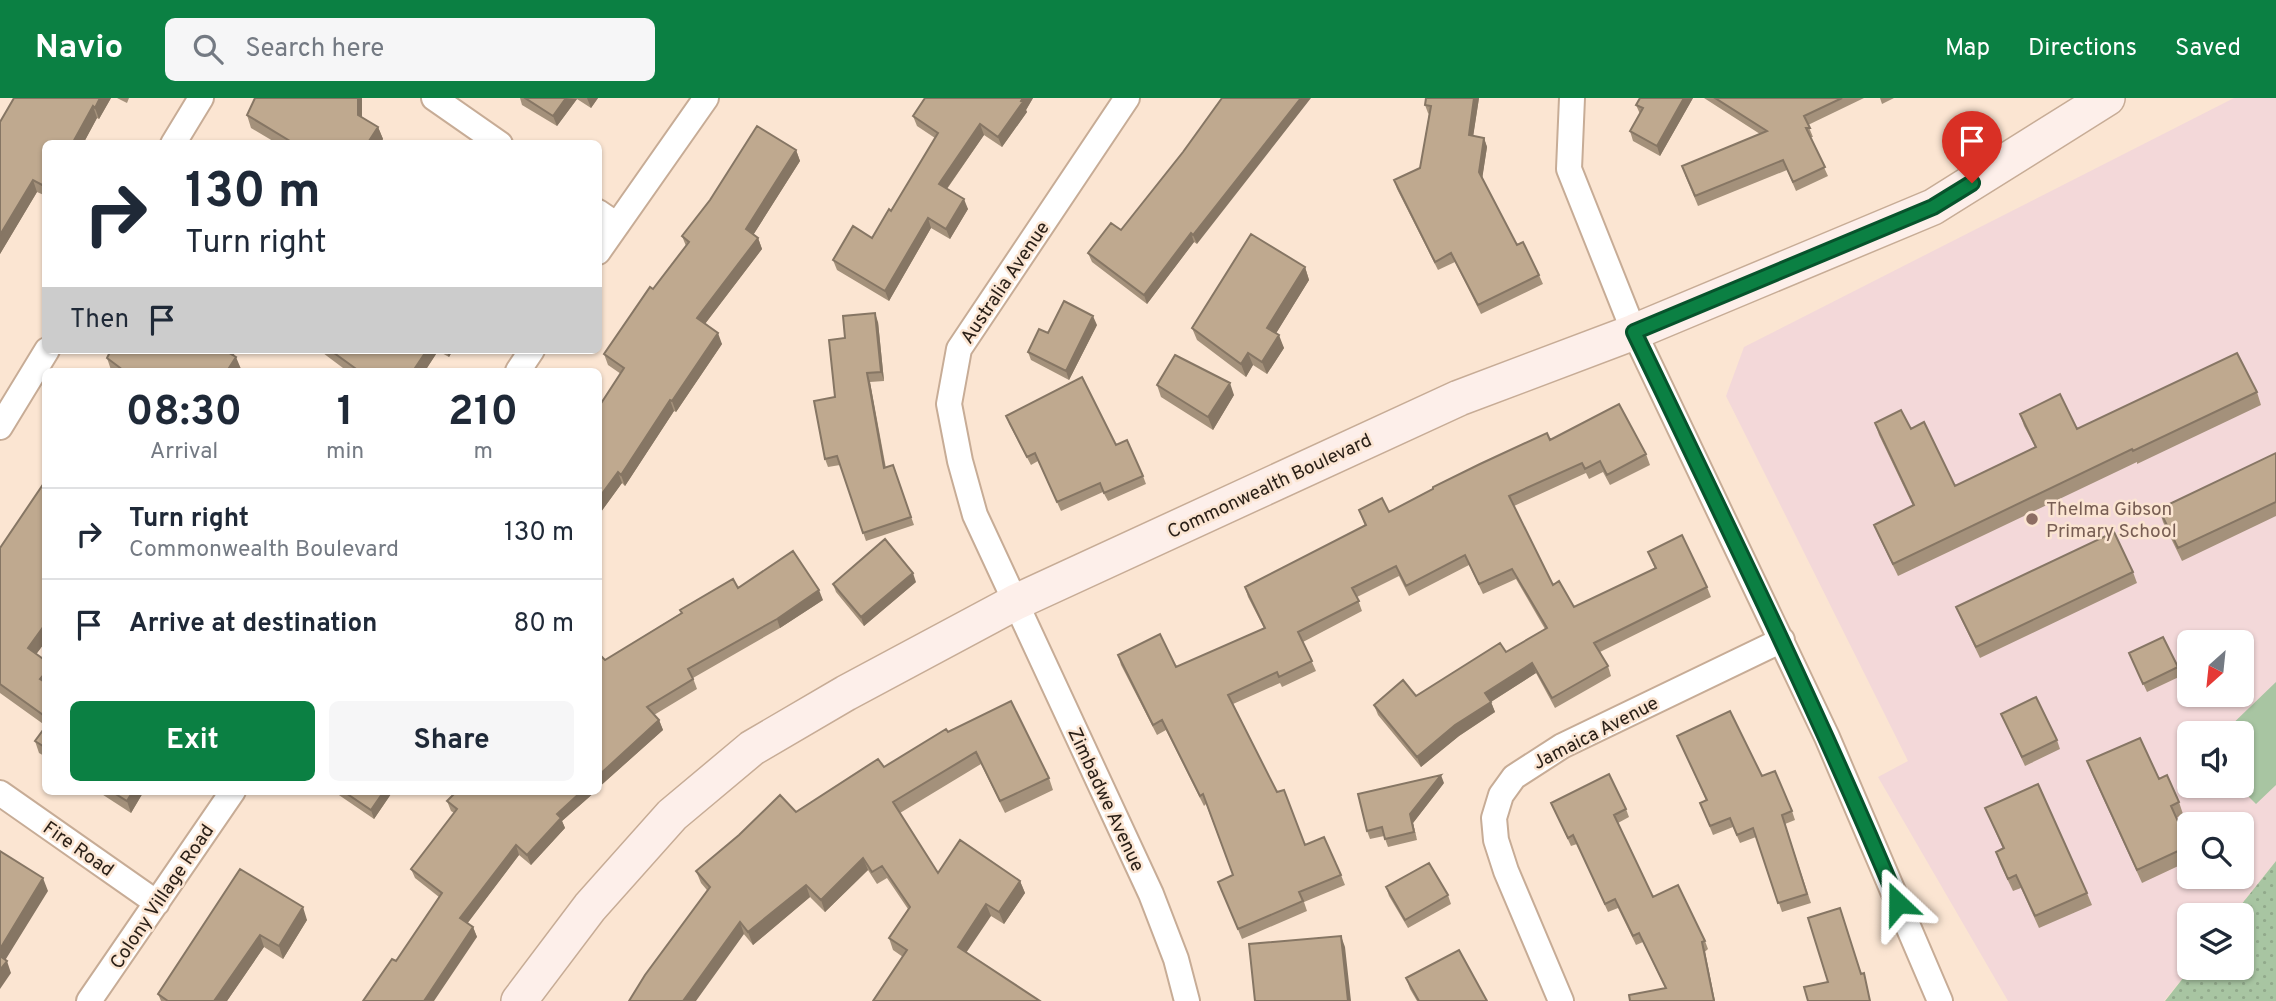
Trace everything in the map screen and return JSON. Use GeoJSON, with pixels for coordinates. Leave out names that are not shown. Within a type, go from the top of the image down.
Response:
{"type":"FeatureCollection","features":[{"type":"Feature","properties":{"kind":"street"},"geometry":{"type":"LineString","coordinates":[[175,140],[201,98]]}},
{"type":"Feature","properties":{"kind":"street"},"geometry":{"type":"LineString","coordinates":[[434,98],[494,140]]}},
{"type":"Feature","properties":{"kind":"street"},"geometry":{"type":"LineString","coordinates":[[602,238],[608,218],[706,98]]}},
{"type":"Feature","properties":{"kind":"street","name":"Australia Avenue"},"geometry":{"type":"LineString","coordinates":[[1016,602],[975,514],[960,461],[949,404],[959,349],[1127,98]]}},
{"type":"Feature","properties":{"kind":"street"},"geometry":{"type":"LineString","coordinates":[[1572,98],[1569,169],[1634,332],[1827,737],[1940,1001]]}},
{"type":"Feature","properties":{"kind":"street","name":"Commonwealth Boulevard"},"geometry":{"type":"LineString","coordinates":[[519,1001],[590,906],[672,815],[752,748],[846,693],[1016,602],[1459,398],[1634,332],[1933,207],[2107,98]]}},
{"type":"Feature","properties":{"kind":"street"},"geometry":{"type":"LineString","coordinates":[[0,428],[45,354]]}},
{"type":"Feature","properties":{"kind":"street","name":"Zimbadwe Avenue"},"geometry":{"type":"LineString","coordinates":[[1016,602],[1151,894],[1176,959],[1187,1001]]}},
{"type":"Feature","properties":{"kind":"street","name":"Jamaica Avenue"},"geometry":{"type":"LineString","coordinates":[[1561,1001],[1496,841],[1494,818],[1501,795],[1514,776],[1562,746],[1782,639]]}},
{"type":"Feature","properties":{"kind":"street","name":"Fire Road"},"geometry":{"type":"LineString","coordinates":[[0,793],[157,903]]}},
{"type":"Feature","properties":{"kind":"street","name":"Colony Village Road"},"geometry":{"type":"LineString","coordinates":[[89,1001],[230,795]]}},
{"type":"Feature","properties":{"kind":"shaded area","name":"Thelma Gibson Primary School"},"geometry":{"type":"Polygon","coordinates":[[[2234,98],[2276,98],[2276,861],[2254,889],[2254,812],[2177,812],[2177,889],[2254,889],[2243,903],[2177,903],[2177,980],[2181,980],[2164,1001],[2008,1001],[1878,777],[1908,761],[1726,396],[1744,347],[2234,98]]]}},
{"type":"Feature","properties":{"kind":"green space"},"geometry":{"type":"Polygon","coordinates":[[[2276,682],[2276,785],[2256,804],[2250,798],[2254,798],[2254,721],[2235,721],[2250,707],[2254,707],[2254,703],[2276,682]]]}},
{"type":"Feature","properties":{"kind":"green space"},"geometry":{"type":"Polygon","coordinates":[[[2276,861],[2276,1001],[2165,1001],[2182,980],[2254,980],[2254,903],[2243,903],[2276,861]]]}},
{"type":"Feature","properties":{"kind":"building"},"geometry":{"type":"Polygon","coordinates":[[[14,98],[100,98],[74,140],[42,140],[42,185],[33,180],[0,235],[0,122],[14,98]]]}},
{"type":"Feature","properties":{"kind":"building"},"geometry":{"type":"Polygon","coordinates":[[[255,98],[358,98],[358,115],[378,127],[370,140],[288,140],[247,115],[255,98]]]}},
{"type":"Feature","properties":{"kind":"building"},"geometry":{"type":"Polygon","coordinates":[[[525,98],[566,98],[553,116],[525,98]]]}},
{"type":"Feature","properties":{"kind":"building"},"geometry":{"type":"Polygon","coordinates":[[[925,98],[1023,98],[1023,102],[998,137],[980,124],[939,184],[964,199],[946,229],[928,218],[885,291],[833,260],[853,226],[872,238],[938,133],[913,116],[925,98]]]}},
{"type":"Feature","properties":{"kind":"building"},"geometry":{"type":"Polygon","coordinates":[[[1222,98],[1301,98],[1144,295],[1088,253],[1111,223],[1121,230],[1222,98]]]}},
{"type":"Feature","properties":{"kind":"building"},"geometry":{"type":"Polygon","coordinates":[[[1426,98],[1474,98],[1469,135],[1484,138],[1479,172],[1517,245],[1523,242],[1539,275],[1478,305],[1451,253],[1435,262],[1394,180],[1420,168],[1431,106],[1425,105],[1426,98]]]}},
{"type":"Feature","properties":{"kind":"building"},"geometry":{"type":"Polygon","coordinates":[[[1640,98],[1684,98],[1657,146],[1630,131],[1643,108],[1636,105],[1640,98]]]}},
{"type":"Feature","properties":{"kind":"building"},"geometry":{"type":"Polygon","coordinates":[[[1715,98],[1842,98],[1804,116],[1810,128],[1806,128],[1825,167],[1793,182],[1783,160],[1695,196],[1682,166],[1767,131],[1715,98]]]}},
{"type":"Feature","properties":{"kind":"building"},"geometry":{"type":"Polygon","coordinates":[[[757,126],[796,150],[746,229],[758,238],[697,318],[718,333],[621,475],[618,472],[602,494],[602,402],[624,368],[604,354],[650,287],[653,289],[689,242],[682,236],[710,200],[757,126]]]}},
{"type":"Feature","properties":{"kind":"building"},"geometry":{"type":"Polygon","coordinates":[[[1251,234],[1305,267],[1267,328],[1279,335],[1262,362],[1248,353],[1241,364],[1192,328],[1251,234]]]}},
{"type":"Feature","properties":{"kind":"building"},"geometry":{"type":"Polygon","coordinates":[[[1064,301],[1093,316],[1066,371],[1028,352],[1039,329],[1048,333],[1064,301]]]}},
{"type":"Feature","properties":{"kind":"building"},"geometry":{"type":"Polygon","coordinates":[[[875,313],[881,372],[867,373],[884,468],[893,465],[911,517],[863,533],[837,456],[825,459],[814,401],[835,397],[829,340],[845,338],[843,316],[875,313]]]}},
{"type":"Feature","properties":{"kind":"building"},"geometry":{"type":"Polygon","coordinates":[[[2237,353],[2257,392],[1893,564],[1874,525],[1914,505],[1875,423],[1901,410],[1911,429],[1924,422],[1955,486],[2036,447],[2020,414],[2060,394],[2077,429],[2237,353]]]}},
{"type":"Feature","properties":{"kind":"building"},"geometry":{"type":"Polygon","coordinates":[[[109,354],[231,354],[236,357],[229,368],[120,368],[107,358],[109,354]]]}},
{"type":"Feature","properties":{"kind":"building"},"geometry":{"type":"Polygon","coordinates":[[[336,354],[424,354],[415,368],[355,368],[336,354]]]}},
{"type":"Feature","properties":{"kind":"building"},"geometry":{"type":"Polygon","coordinates":[[[1175,355],[1230,383],[1208,417],[1157,385],[1175,355]]]}},
{"type":"Feature","properties":{"kind":"building"},"geometry":{"type":"Polygon","coordinates":[[[1082,377],[1116,445],[1127,440],[1143,476],[1104,493],[1100,483],[1057,502],[1035,453],[1027,457],[1006,416],[1082,377]]]}},
{"type":"Feature","properties":{"kind":"building"},"geometry":{"type":"Polygon","coordinates":[[[1619,404],[1646,454],[1607,475],[1600,461],[1585,469],[1582,463],[1509,496],[1553,585],[1559,581],[1574,607],[1656,568],[1648,552],[1682,535],[1707,587],[1594,643],[1608,666],[1552,698],[1532,663],[1485,693],[1491,702],[1455,725],[1417,757],[1374,705],[1403,680],[1416,696],[1500,643],[1506,652],[1547,628],[1512,569],[1479,584],[1465,555],[1406,586],[1396,566],[1352,588],[1359,601],[1298,632],[1312,661],[1279,677],[1277,672],[1228,695],[1277,792],[1284,790],[1305,845],[1324,837],[1341,875],[1299,892],[1303,901],[1238,929],[1218,882],[1233,875],[1203,794],[1200,796],[1162,720],[1153,725],[1118,655],[1160,634],[1176,667],[1265,628],[1245,587],[1366,525],[1359,510],[1382,498],[1389,512],[1480,464],[1547,433],[1550,440],[1619,404]]]}},
{"type":"Feature","properties":{"kind":"building"},"geometry":{"type":"Polygon","coordinates":[[[2276,453],[2276,502],[2178,548],[2159,509],[2276,453]]]}},
{"type":"Feature","properties":{"kind":"building"},"geometry":{"type":"Polygon","coordinates":[[[42,486],[42,629],[28,648],[42,658],[42,714],[0,684],[0,548],[42,486]]]}},
{"type":"Feature","properties":{"kind":"building"},"geometry":{"type":"Polygon","coordinates":[[[2114,532],[2133,572],[1976,647],[1956,607],[2114,532]]]}},
{"type":"Feature","properties":{"kind":"building"},"geometry":{"type":"Polygon","coordinates":[[[885,539],[913,573],[861,617],[833,584],[885,539]]]}},
{"type":"Feature","properties":{"kind":"building"},"geometry":{"type":"Polygon","coordinates":[[[793,551],[819,590],[777,619],[688,669],[693,679],[647,707],[659,720],[602,772],[602,657],[605,660],[682,613],[680,610],[733,579],[738,588],[793,551]]]}},
{"type":"Feature","properties":{"kind":"building"},"geometry":{"type":"Polygon","coordinates":[[[2163,637],[2177,667],[2143,684],[2129,653],[2163,637]]]}},
{"type":"Feature","properties":{"kind":"building"},"geometry":{"type":"Polygon","coordinates":[[[2036,697],[2057,740],[2022,757],[2001,714],[2036,697]]]}},
{"type":"Feature","properties":{"kind":"building"},"geometry":{"type":"Polygon","coordinates":[[[1011,701],[1049,778],[1000,801],[976,752],[893,802],[938,873],[960,840],[1020,881],[999,912],[986,904],[958,947],[1040,1001],[873,1001],[907,950],[889,938],[910,907],[882,866],[872,872],[863,858],[821,900],[806,885],[748,932],[740,922],[683,1001],[629,1001],[710,887],[696,871],[739,835],[780,795],[796,812],[878,759],[884,767],[946,729],[948,732],[1011,701]]]}},
{"type":"Feature","properties":{"kind":"building"},"geometry":{"type":"Polygon","coordinates":[[[1730,711],[1762,776],[1775,771],[1792,811],[1782,815],[1807,894],[1778,903],[1753,828],[1737,835],[1730,818],[1710,826],[1700,803],[1707,800],[1677,736],[1730,711]]]}},
{"type":"Feature","properties":{"kind":"building"},"geometry":{"type":"Polygon","coordinates":[[[42,731],[42,745],[35,741],[42,731]]]}},
{"type":"Feature","properties":{"kind":"building"},"geometry":{"type":"Polygon","coordinates":[[[2140,738],[2159,779],[2167,775],[2179,802],[2171,806],[2177,819],[2177,852],[2137,870],[2087,761],[2140,738]]]}},
{"type":"Feature","properties":{"kind":"building"},"geometry":{"type":"Polygon","coordinates":[[[1609,774],[1626,809],[1614,815],[1653,897],[1678,885],[1705,941],[1702,942],[1714,1001],[1630,1001],[1629,995],[1666,988],[1639,933],[1633,936],[1615,899],[1605,904],[1573,835],[1568,838],[1551,803],[1609,774]]]}},
{"type":"Feature","properties":{"kind":"building"},"geometry":{"type":"Polygon","coordinates":[[[1441,775],[1410,814],[1414,832],[1385,839],[1382,827],[1367,831],[1358,794],[1441,775]]]}},
{"type":"Feature","properties":{"kind":"building"},"geometry":{"type":"Polygon","coordinates":[[[2038,784],[2087,893],[2035,916],[2016,875],[2008,879],[1996,852],[2004,848],[1985,808],[2038,784]]]}},
{"type":"Feature","properties":{"kind":"building"},"geometry":{"type":"Polygon","coordinates":[[[117,795],[131,795],[127,801],[117,795]]]}},
{"type":"Feature","properties":{"kind":"building"},"geometry":{"type":"Polygon","coordinates":[[[349,795],[381,795],[371,810],[349,795]]]}},
{"type":"Feature","properties":{"kind":"building"},"geometry":{"type":"Polygon","coordinates":[[[453,795],[578,795],[557,814],[561,818],[527,855],[516,845],[460,918],[473,927],[424,1001],[363,1001],[392,959],[396,961],[442,893],[411,869],[457,809],[447,801],[453,795]]]}},
{"type":"Feature","properties":{"kind":"building"},"geometry":{"type":"Polygon","coordinates":[[[0,851],[43,878],[0,949],[0,851]]]}},
{"type":"Feature","properties":{"kind":"building"},"geometry":{"type":"Polygon","coordinates":[[[1429,863],[1448,895],[1405,920],[1386,887],[1429,863]]]}},
{"type":"Feature","properties":{"kind":"building"},"geometry":{"type":"Polygon","coordinates":[[[240,869],[303,907],[279,946],[260,935],[214,1001],[168,1001],[158,994],[240,869]]]}},
{"type":"Feature","properties":{"kind":"building"},"geometry":{"type":"Polygon","coordinates":[[[1840,908],[1861,974],[1864,973],[1870,1001],[1808,1001],[1804,987],[1828,982],[1808,918],[1840,908]]]}},
{"type":"Feature","properties":{"kind":"building"},"geometry":{"type":"Polygon","coordinates":[[[1341,936],[1348,1001],[1255,1001],[1249,944],[1341,936]]]}},
{"type":"Feature","properties":{"kind":"building"},"geometry":{"type":"Polygon","coordinates":[[[1459,950],[1487,1001],[1419,1001],[1406,978],[1459,950]]]}},
{"type":"Feature","properties":{"kind":"building"},"geometry":{"type":"Polygon","coordinates":[[[0,956],[7,961],[0,970],[0,956]]]}},
{"type":"Feature","properties":{"kind":"place","name":"Thelma Gibson Primary School"},"geometry":{"type":"Point","coordinates":[2032,519]}},
{"type":"Feature","properties":{"kind":"route"},"geometry":{"type":"LineString","coordinates":[[1898,903],[1782,639],[1634,332],[1933,207],[1972,183]]}}]}
